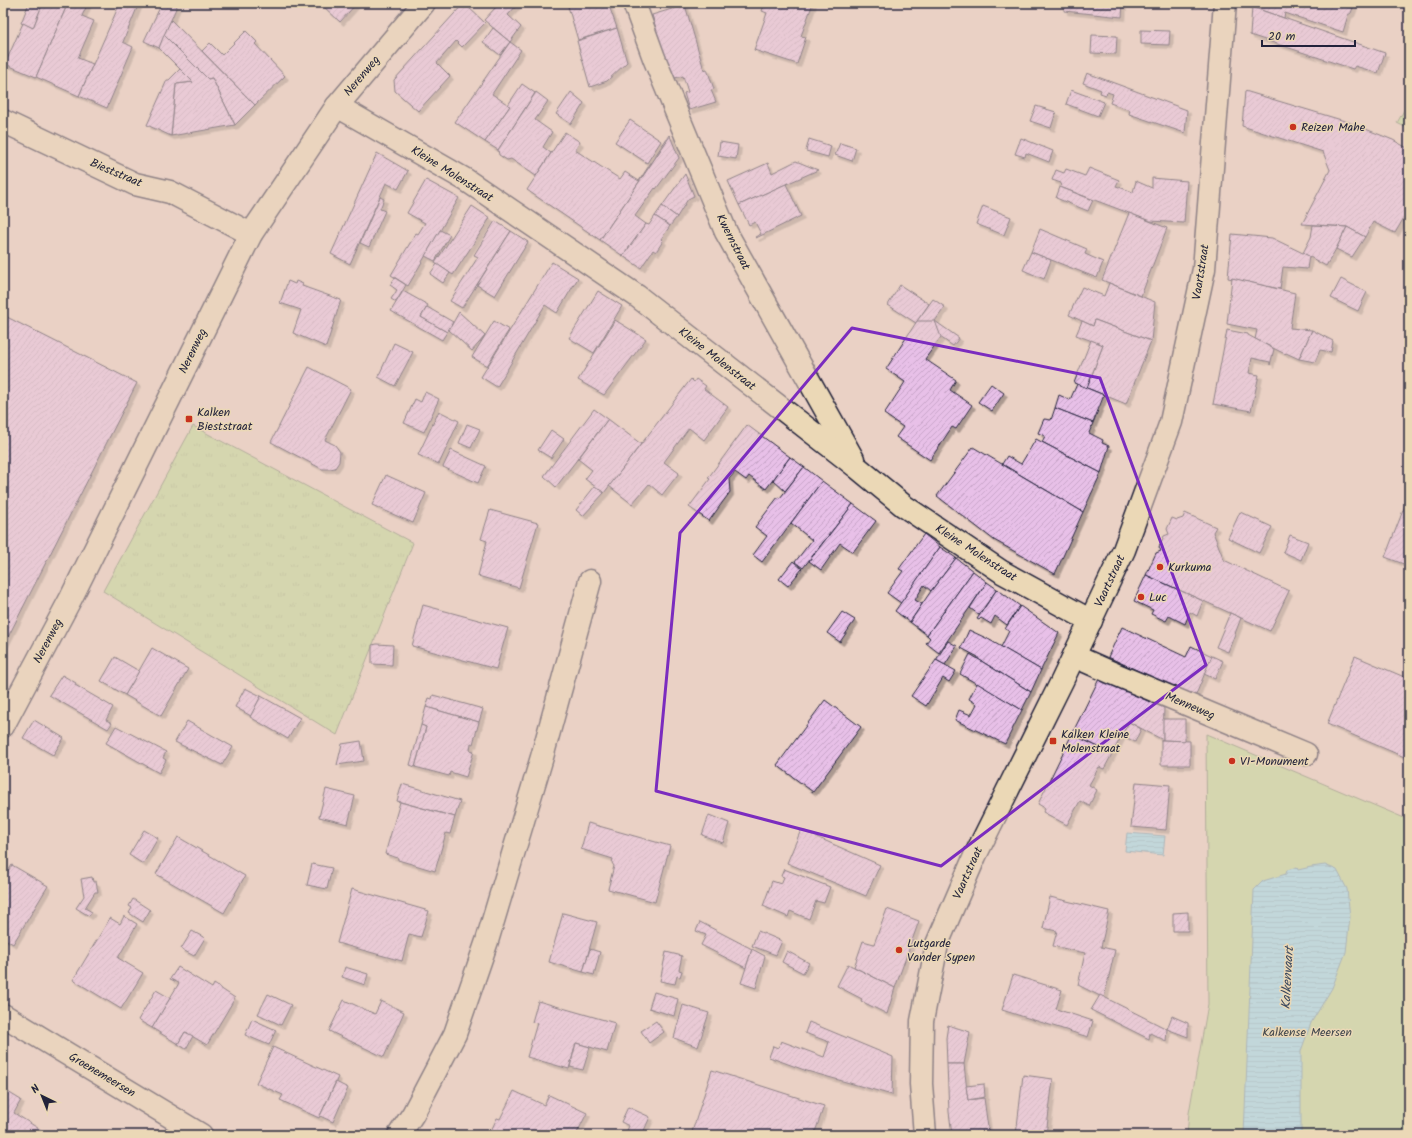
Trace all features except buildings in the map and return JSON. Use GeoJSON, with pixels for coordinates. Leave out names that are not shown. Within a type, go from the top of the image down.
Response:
{"type":"FeatureCollection","features":[{"type":"Feature","properties":{"kind":"street","name":"Nerenweg"},"geometry":{"type":"LineString","coordinates":[[3,726],[71,598],[251,234],[337,106],[424,3]]}},
{"type":"Feature","properties":{"kind":"street","name":"Kwernstraat"},"geometry":{"type":"LineString","coordinates":[[634,3],[654,58],[726,232],[858,468]]}},
{"type":"Feature","properties":{"kind":"street","name":"Vaartstraat"},"geometry":{"type":"LineString","coordinates":[[925,1135],[921,1084],[922,1021],[937,944],[976,856],[1091,621],[1124,550],[1171,422],[1204,269],[1225,3]]}},
{"type":"Feature","properties":{"kind":"street","name":"Kleine Molenstraat"},"geometry":{"type":"LineString","coordinates":[[337,106],[466,180],[637,296],[858,468],[904,506],[1002,572],[1091,621]]}},
{"type":"Feature","properties":{"kind":"street","name":"Bieststraat"},"geometry":{"type":"LineString","coordinates":[[3,121],[135,184],[170,192],[251,234]]}},
{"type":"Feature","properties":{"kind":"street"},"geometry":{"type":"LineString","coordinates":[[399,1135],[413,1114],[455,1034],[487,942],[542,757],[590,581]]}},
{"type":"Feature","properties":{"kind":"street","name":"Menneweg"},"geometry":{"type":"LineString","coordinates":[[1074,656],[1306,754]]}},
{"type":"Feature","properties":{"kind":"street","name":"Groenemeersen"},"geometry":{"type":"LineString","coordinates":[[3,1015],[201,1135]]}},
{"type":"Feature","properties":{"kind":"highlighted area"},"geometry":{"type":"Polygon","coordinates":[[[852,328],[1100,378],[1206,665],[941,866],[656,791],[680,533],[852,328]]]}},
{"type":"Feature","properties":{"kind":"green space"},"geometry":{"type":"Polygon","coordinates":[[[1409,101],[1409,129],[1397,123],[1409,101]]]}},
{"type":"Feature","properties":{"kind":"green space"},"geometry":{"type":"Polygon","coordinates":[[[193,426],[413,543],[337,735],[103,591],[193,426]]]}},
{"type":"Feature","properties":{"kind":"green space","name":"Kalkense Meersen"},"geometry":{"type":"Polygon","coordinates":[[[1206,734],[1409,820],[1409,1135],[1187,1135],[1189,1113],[1208,1004],[1206,734]]]}},
{"type":"Feature","properties":{"kind":"water"},"geometry":{"type":"Polygon","coordinates":[[[1127,833],[1165,836],[1163,855],[1125,851],[1127,833]]]}},
{"type":"Feature","properties":{"kind":"water","name":"Kalkenvaart"},"geometry":{"type":"Polygon","coordinates":[[[1325,865],[1337,870],[1347,889],[1350,917],[1346,952],[1332,988],[1311,1023],[1301,1051],[1301,1135],[1244,1135],[1254,890],[1263,881],[1286,874],[1287,870],[1297,867],[1298,870],[1325,865]]]}},
{"type":"Feature","properties":{"kind":"place","name":"Reizen Mahe"},"geometry":{"type":"Point","coordinates":[1293,127]}},
{"type":"Feature","properties":{"kind":"place","name":"Kalken Bieststraat"},"geometry":{"type":"Point","coordinates":[189,419]}},
{"type":"Feature","properties":{"kind":"place","name":"Kurkuma"},"geometry":{"type":"Point","coordinates":[1160,567]}},
{"type":"Feature","properties":{"kind":"place","name":"Luc"},"geometry":{"type":"Point","coordinates":[1141,597]}},
{"type":"Feature","properties":{"kind":"place","name":"Kalken Kleine Molenstraat"},"geometry":{"type":"Point","coordinates":[1053,741]}},
{"type":"Feature","properties":{"kind":"place","name":"V1-Monument"},"geometry":{"type":"Point","coordinates":[1232,761]}},
{"type":"Feature","properties":{"kind":"place","name":"Lutgarde Vander Sypen"},"geometry":{"type":"Point","coordinates":[899,950]}}]}
